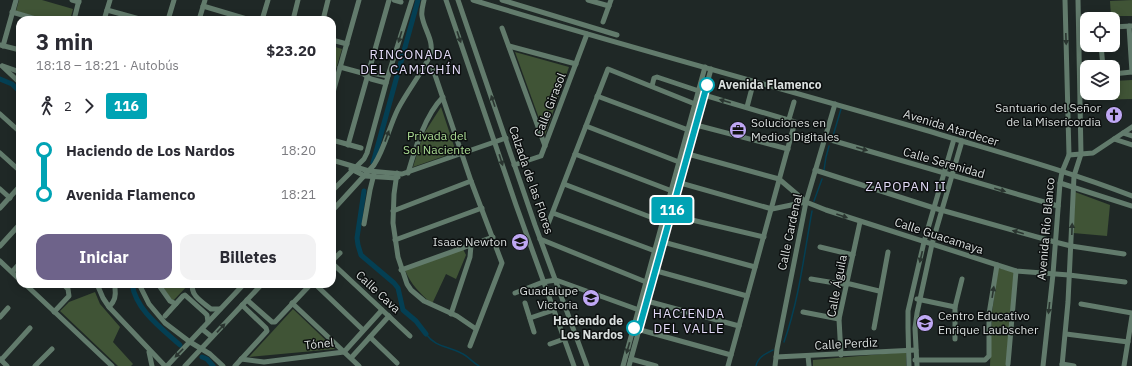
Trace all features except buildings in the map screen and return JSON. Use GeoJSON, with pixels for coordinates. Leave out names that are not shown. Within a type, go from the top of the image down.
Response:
{"type":"FeatureCollection","features":[{"type":"Feature","properties":{"kind":"street"},"geometry":{"type":"LineString","coordinates":[[16,0],[1,45],[16,49]]}},
{"type":"Feature","properties":{"kind":"street"},"geometry":{"type":"LineString","coordinates":[[72,0],[79,1],[75,16]]}},
{"type":"Feature","properties":{"kind":"street"},"geometry":{"type":"LineString","coordinates":[[105,16],[110,0]]}},
{"type":"Feature","properties":{"kind":"street"},"geometry":{"type":"LineString","coordinates":[[169,16],[174,0]]}},
{"type":"Feature","properties":{"kind":"street"},"geometry":{"type":"LineString","coordinates":[[200,16],[205,0]]}},
{"type":"Feature","properties":{"kind":"street"},"geometry":{"type":"LineString","coordinates":[[263,16],[268,0]]}},
{"type":"Feature","properties":{"kind":"street"},"geometry":{"type":"LineString","coordinates":[[294,16],[298,0]]}},
{"type":"Feature","properties":{"kind":"street"},"geometry":{"type":"LineString","coordinates":[[324,16],[328,0]]}},
{"type":"Feature","properties":{"kind":"street"},"geometry":{"type":"LineString","coordinates":[[336,78],[359,0]]}},
{"type":"Feature","properties":{"kind":"street"},"geometry":{"type":"LineString","coordinates":[[348,145],[389,0]]}},
{"type":"Feature","properties":{"kind":"street"},"geometry":{"type":"LineString","coordinates":[[394,0],[401,2]]}},
{"type":"Feature","properties":{"kind":"street"},"geometry":{"type":"LineString","coordinates":[[336,187],[368,152],[388,76],[412,0]]}},
{"type":"Feature","properties":{"kind":"street"},"geometry":{"type":"LineString","coordinates":[[336,207],[365,176],[378,158],[399,107],[430,56],[432,47],[431,41],[422,17],[424,0]]}},
{"type":"Feature","properties":{"kind":"street","name":"Calzada de las Flores"},"geometry":{"type":"LineString","coordinates":[[446,0],[526,233],[574,366]]}},
{"type":"Feature","properties":{"kind":"street","name":"Calzada de las Flores"},"geometry":{"type":"LineString","coordinates":[[458,0],[540,239],[587,366]]}},
{"type":"Feature","properties":{"kind":"street"},"geometry":{"type":"LineString","coordinates":[[473,0],[587,34],[835,104]]}},
{"type":"Feature","properties":{"kind":"street"},"geometry":{"type":"LineString","coordinates":[[502,0],[617,35]]}},
{"type":"Feature","properties":{"kind":"street"},"geometry":{"type":"LineString","coordinates":[[588,0],[609,6]]}},
{"type":"Feature","properties":{"kind":"street"},"geometry":{"type":"LineString","coordinates":[[603,22],[611,0]]}},
{"type":"Feature","properties":{"kind":"street","name":"Avenida Río Blanco"},"geometry":{"type":"LineString","coordinates":[[1043,366],[1060,183],[1062,172],[1069,155],[1065,0]]}},
{"type":"Feature","properties":{"kind":"street","name":"Avenida Río Blanco"},"geometry":{"type":"LineString","coordinates":[[1062,365],[1066,334],[1074,176],[1081,154],[1079,1]]}},
{"type":"Feature","properties":{"kind":"street"},"geometry":{"type":"LineString","coordinates":[[203,6],[237,16]]}},
{"type":"Feature","properties":{"kind":"street"},"geometry":{"type":"LineString","coordinates":[[525,15],[527,7]]}},
{"type":"Feature","properties":{"kind":"street"},"geometry":{"type":"LineString","coordinates":[[107,10],[129,16]]}},
{"type":"Feature","properties":{"kind":"street"},"geometry":{"type":"LineString","coordinates":[[12,12],[26,16]]}},
{"type":"Feature","properties":{"kind":"street"},"geometry":{"type":"LineString","coordinates":[[1120,27],[1130,26],[1132,72],[1120,73]]}},
{"type":"Feature","properties":{"kind":"street"},"geometry":{"type":"LineString","coordinates":[[502,28],[545,146]]}},
{"type":"Feature","properties":{"kind":"street","name":"Calle Girasol"},"geometry":{"type":"LineString","coordinates":[[514,165],[541,156],[587,34]]}},
{"type":"Feature","properties":{"kind":"street"},"geometry":{"type":"LineString","coordinates":[[336,41],[347,44]]}},
{"type":"Feature","properties":{"kind":"street"},"geometry":{"type":"LineString","coordinates":[[509,46],[576,64]]}},
{"type":"Feature","properties":{"kind":"street"},"geometry":{"type":"LineString","coordinates":[[1,66],[16,72]]}},
{"type":"Feature","properties":{"kind":"street"},"geometry":{"type":"LineString","coordinates":[[1,66],[16,79]]}},
{"type":"Feature","properties":{"kind":"street"},"geometry":{"type":"LineString","coordinates":[[340,67],[362,73],[368,77],[386,83]]}},
{"type":"Feature","properties":{"kind":"street"},"geometry":{"type":"LineString","coordinates":[[629,366],[637,329],[639,310],[646,282],[653,270],[663,242],[672,191],[688,154],[695,104],[708,68]]}},
{"type":"Feature","properties":{"kind":"street"},"geometry":{"type":"LineString","coordinates":[[623,366],[647,301],[655,251],[666,223],[671,215],[679,162],[691,131],[696,125],[704,95],[708,68]]}},
{"type":"Feature","properties":{"kind":"street"},"geometry":{"type":"LineString","coordinates":[[433,69],[471,181],[502,263],[470,346]]}},
{"type":"Feature","properties":{"kind":"street"},"geometry":{"type":"LineString","coordinates":[[548,224],[608,69],[695,104]]}},
{"type":"Feature","properties":{"kind":"street"},"geometry":{"type":"LineString","coordinates":[[362,73],[369,71],[388,76]]}},
{"type":"Feature","properties":{"kind":"street"},"geometry":{"type":"LineString","coordinates":[[652,86],[654,78],[656,77],[699,91]]}},
{"type":"Feature","properties":{"kind":"street"},"geometry":{"type":"LineString","coordinates":[[747,107],[752,88]]}},
{"type":"Feature","properties":{"kind":"street"},"geometry":{"type":"LineString","coordinates":[[704,95],[795,122],[728,366]]}},
{"type":"Feature","properties":{"kind":"street"},"geometry":{"type":"LineString","coordinates":[[597,96],[691,131]]}},
{"type":"Feature","properties":{"kind":"street"},"geometry":{"type":"LineString","coordinates":[[408,173],[418,142],[437,104],[443,97]]}},
{"type":"Feature","properties":{"kind":"street"},"geometry":{"type":"LineString","coordinates":[[789,119],[794,102]]}},
{"type":"Feature","properties":{"kind":"street","name":"Calle Cardenal"},"geometry":{"type":"LineString","coordinates":[[775,366],[806,202],[835,104]]}},
{"type":"Feature","properties":{"kind":"street","name":"Avenida Atardecer"},"geometry":{"type":"LineString","coordinates":[[835,104],[962,141],[1062,172],[1132,196]]}},
{"type":"Feature","properties":{"kind":"street"},"geometry":{"type":"LineString","coordinates":[[0,114],[16,128]]}},
{"type":"Feature","properties":{"kind":"street"},"geometry":{"type":"LineString","coordinates":[[696,125],[788,149]]}},
{"type":"Feature","properties":{"kind":"street"},"geometry":{"type":"LineString","coordinates":[[586,126],[679,162]]}},
{"type":"Feature","properties":{"kind":"street"},"geometry":{"type":"LineString","coordinates":[[1069,155],[1093,153],[1132,127]]}},
{"type":"Feature","properties":{"kind":"street"},"geometry":{"type":"LineString","coordinates":[[1123,132],[1132,136]]}},
{"type":"Feature","properties":{"kind":"street"},"geometry":{"type":"LineString","coordinates":[[336,161],[354,168],[365,176],[398,175],[408,173],[506,138]]}},
{"type":"Feature","properties":{"kind":"street","name":"Calle Serenidad"},"geometry":{"type":"LineString","coordinates":[[824,138],[1058,206]]}},
{"type":"Feature","properties":{"kind":"street"},"geometry":{"type":"LineString","coordinates":[[1114,138],[1132,145]]}},
{"type":"Feature","properties":{"kind":"street"},"geometry":{"type":"LineString","coordinates":[[954,139],[924,242],[912,298],[908,319],[909,363],[985,360],[988,358],[989,314],[997,265]]}},
{"type":"Feature","properties":{"kind":"street"},"geometry":{"type":"LineString","coordinates":[[336,141],[361,148]]}},
{"type":"Feature","properties":{"kind":"street"},"geometry":{"type":"LineString","coordinates":[[917,363],[916,320],[919,300],[932,244],[962,141]]}},
{"type":"Feature","properties":{"kind":"street"},"geometry":{"type":"LineString","coordinates":[[0,152],[16,167]]}},
{"type":"Feature","properties":{"kind":"street"},"geometry":{"type":"LineString","coordinates":[[575,154],[672,191]]}},
{"type":"Feature","properties":{"kind":"street"},"geometry":{"type":"LineString","coordinates":[[688,154],[780,180]]}},
{"type":"Feature","properties":{"kind":"street"},"geometry":{"type":"LineString","coordinates":[[354,168],[398,175]]}},
{"type":"Feature","properties":{"kind":"street"},"geometry":{"type":"LineString","coordinates":[[815,170],[942,211],[1055,242],[1124,254]]}},
{"type":"Feature","properties":{"kind":"street"},"geometry":{"type":"LineString","coordinates":[[364,224],[373,176],[376,171]]}},
{"type":"Feature","properties":{"kind":"street"},"geometry":{"type":"LineString","coordinates":[[398,175],[393,211],[395,240],[401,270],[409,287],[424,301],[464,320],[476,329]]}},
{"type":"Feature","properties":{"kind":"street","name":"Calle Guacamaya"},"geometry":{"type":"LineString","coordinates":[[780,180],[806,202],[826,210],[1016,271],[1069,275],[1125,282]]}},
{"type":"Feature","properties":{"kind":"street"},"geometry":{"type":"LineString","coordinates":[[393,211],[471,181]]}},
{"type":"Feature","properties":{"kind":"street"},"geometry":{"type":"LineString","coordinates":[[677,182],[772,209],[806,202]]}},
{"type":"Feature","properties":{"kind":"street"},"geometry":{"type":"LineString","coordinates":[[1060,183],[1132,206]]}},
{"type":"Feature","properties":{"kind":"street"},"geometry":{"type":"LineString","coordinates":[[564,184],[666,223]]}},
{"type":"Feature","properties":{"kind":"street"},"geometry":{"type":"LineString","coordinates":[[0,189],[10,198]]}},
{"type":"Feature","properties":{"kind":"street"},"geometry":{"type":"LineString","coordinates":[[0,208],[16,191]]}},
{"type":"Feature","properties":{"kind":"street"},"geometry":{"type":"LineString","coordinates":[[395,240],[482,208]]}},
{"type":"Feature","properties":{"kind":"street"},"geometry":{"type":"LineString","coordinates":[[552,213],[655,251]]}},
{"type":"Feature","properties":{"kind":"street"},"geometry":{"type":"LineString","coordinates":[[671,215],[764,238]]}},
{"type":"Feature","properties":{"kind":"street","name":"Calle Águila"},"geometry":{"type":"LineString","coordinates":[[841,355],[839,319],[860,222]]}},
{"type":"Feature","properties":{"kind":"street"},"geometry":{"type":"LineString","coordinates":[[0,246],[16,228]]}},
{"type":"Feature","properties":{"kind":"street"},"geometry":{"type":"LineString","coordinates":[[526,233],[537,229]]}},
{"type":"Feature","properties":{"kind":"street"},"geometry":{"type":"LineString","coordinates":[[401,270],[492,237]]}},
{"type":"Feature","properties":{"kind":"street"},"geometry":{"type":"LineString","coordinates":[[540,239],[646,282]]}},
{"type":"Feature","properties":{"kind":"street"},"geometry":{"type":"LineString","coordinates":[[663,242],[755,267]]}},
{"type":"Feature","properties":{"kind":"street"},"geometry":{"type":"LineString","coordinates":[[451,314],[470,257],[471,245]]}},
{"type":"Feature","properties":{"kind":"street"},"geometry":{"type":"LineString","coordinates":[[820,247],[853,255]]}},
{"type":"Feature","properties":{"kind":"street"},"geometry":{"type":"LineString","coordinates":[[874,328],[888,252]]}},
{"type":"Feature","properties":{"kind":"street"},"geometry":{"type":"LineString","coordinates":[[336,258],[340,253]]}},
{"type":"Feature","properties":{"kind":"street"},"geometry":{"type":"LineString","coordinates":[[0,261],[16,276]]}},
{"type":"Feature","properties":{"kind":"street","name":"Calle Cava"},"geometry":{"type":"LineString","coordinates":[[336,266],[410,336]]}},
{"type":"Feature","properties":{"kind":"street"},"geometry":{"type":"LineString","coordinates":[[12,272],[16,268]]}},
{"type":"Feature","properties":{"kind":"street"},"geometry":{"type":"LineString","coordinates":[[653,270],[748,296]]}},
{"type":"Feature","properties":{"kind":"street"},"geometry":{"type":"LineString","coordinates":[[1008,364],[1016,271]]}},
{"type":"Feature","properties":{"kind":"street"},"geometry":{"type":"LineString","coordinates":[[811,279],[846,284],[880,292]]}},
{"type":"Feature","properties":{"kind":"street"},"geometry":{"type":"LineString","coordinates":[[955,339],[956,307],[962,279]]}},
{"type":"Feature","properties":{"kind":"street"},"geometry":{"type":"LineString","coordinates":[[515,293],[544,282],[556,280],[639,310]]}},
{"type":"Feature","properties":{"kind":"street"},"geometry":{"type":"LineString","coordinates":[[29,288],[112,366]]}},
{"type":"Feature","properties":{"kind":"street"},"geometry":{"type":"LineString","coordinates":[[54,312],[69,296],[67,288]]}},
{"type":"Feature","properties":{"kind":"street"},"geometry":{"type":"LineString","coordinates":[[99,288],[109,307],[143,342],[149,351],[166,366],[240,288]]}},
{"type":"Feature","properties":{"kind":"street"},"geometry":{"type":"LineString","coordinates":[[109,307],[115,300],[116,294],[114,288]]}},
{"type":"Feature","properties":{"kind":"street"},"geometry":{"type":"LineString","coordinates":[[141,288],[149,304],[165,323],[190,342],[210,354],[223,366]]}},
{"type":"Feature","properties":{"kind":"street"},"geometry":{"type":"LineString","coordinates":[[161,288],[170,301],[176,304]]}},
{"type":"Feature","properties":{"kind":"street"},"geometry":{"type":"LineString","coordinates":[[192,288],[193,292],[203,306],[208,322]]}},
{"type":"Feature","properties":{"kind":"street"},"geometry":{"type":"LineString","coordinates":[[185,366],[258,288]]}},
{"type":"Feature","properties":{"kind":"street"},"geometry":{"type":"LineString","coordinates":[[247,300],[272,322],[275,322],[307,288]]}},
{"type":"Feature","properties":{"kind":"street"},"geometry":{"type":"LineString","coordinates":[[319,288],[363,330]]}},
{"type":"Feature","properties":{"kind":"street"},"geometry":{"type":"LineString","coordinates":[[165,316],[183,296],[187,296],[203,306],[213,310],[220,309]]}},
{"type":"Feature","properties":{"kind":"street"},"geometry":{"type":"LineString","coordinates":[[912,298],[956,307]]}},
{"type":"Feature","properties":{"kind":"street"},"geometry":{"type":"LineString","coordinates":[[647,301],[739,326]]}},
{"type":"Feature","properties":{"kind":"street"},"geometry":{"type":"LineString","coordinates":[[525,303],[534,332]]}},
{"type":"Feature","properties":{"kind":"street"},"geometry":{"type":"LineString","coordinates":[[292,304],[359,366]]}},
{"type":"Feature","properties":{"kind":"street"},"geometry":{"type":"LineString","coordinates":[[1081,304],[1132,315],[1124,366]]}},
{"type":"Feature","properties":{"kind":"street"},"geometry":{"type":"LineString","coordinates":[[234,366],[267,331],[266,328],[242,305]]}},
{"type":"Feature","properties":{"kind":"street"},"geometry":{"type":"LineString","coordinates":[[0,317],[8,308]]}},
{"type":"Feature","properties":{"kind":"street"},"geometry":{"type":"LineString","coordinates":[[252,314],[257,309]]}},
{"type":"Feature","properties":{"kind":"street","name":"Tónel"},"geometry":{"type":"LineString","coordinates":[[240,359],[264,362],[344,352],[382,310]]}},
{"type":"Feature","properties":{"kind":"street"},"geometry":{"type":"LineString","coordinates":[[530,318],[554,310]]}},
{"type":"Feature","properties":{"kind":"street"},"geometry":{"type":"LineString","coordinates":[[803,312],[839,319]]}},
{"type":"Feature","properties":{"kind":"street"},"geometry":{"type":"LineString","coordinates":[[351,358],[390,316]]}},
{"type":"Feature","properties":{"kind":"street"},"geometry":{"type":"LineString","coordinates":[[7,366],[0,359],[30,328]]}},
{"type":"Feature","properties":{"kind":"street"},"geometry":{"type":"LineString","coordinates":[[202,329],[212,337]]}},
{"type":"Feature","properties":{"kind":"street"},"geometry":{"type":"LineString","coordinates":[[637,329],[731,355]]}},
{"type":"Feature","properties":{"kind":"street"},"geometry":{"type":"LineString","coordinates":[[1066,334],[1128,342]]}},
{"type":"Feature","properties":{"kind":"street"},"geometry":{"type":"LineString","coordinates":[[370,337],[397,363]]}},
{"type":"Feature","properties":{"kind":"street"},"geometry":{"type":"LineString","coordinates":[[550,344],[564,339]]}},
{"type":"Feature","properties":{"kind":"street"},"geometry":{"type":"LineString","coordinates":[[36,366],[52,349]]}},
{"type":"Feature","properties":{"kind":"street","name":"Calle Perdiz"},"geometry":{"type":"LineString","coordinates":[[776,357],[841,355],[916,350]]}},
{"type":"Feature","properties":{"kind":"street"},"geometry":{"type":"LineString","coordinates":[[149,351],[152,366]]}},
{"type":"Feature","properties":{"kind":"street"},"geometry":{"type":"LineString","coordinates":[[808,356],[809,366]]}},
{"type":"Feature","properties":{"kind":"street"},"geometry":{"type":"LineString","coordinates":[[631,359],[656,366]]}},
{"type":"Feature","properties":{"kind":"street"},"geometry":{"type":"LineString","coordinates":[[1062,365],[1074,366]]}},
{"type":"Feature","properties":{"kind":"green space"},"geometry":{"type":"Polygon","coordinates":[[[19,0],[42,0],[73,9],[71,16],[33,16],[16,11],[19,0]]]}},
{"type":"Feature","properties":{"kind":"green space"},"geometry":{"type":"Polygon","coordinates":[[[1132,0],[1132,16],[1120,16],[1120,12],[1111,12],[1110,1],[1132,0]]]}},
{"type":"Feature","properties":{"kind":"green space"},"geometry":{"type":"Polygon","coordinates":[[[336,47],[342,49],[336,69],[336,47]]]}},
{"type":"Feature","properties":{"kind":"green space"},"geometry":{"type":"Polygon","coordinates":[[[515,52],[569,67],[545,135],[515,52]]]}},
{"type":"Feature","properties":{"kind":"green space"},"geometry":{"type":"Polygon","coordinates":[[[1132,80],[1132,99],[1120,99],[1120,81],[1132,80]]]}},
{"type":"Feature","properties":{"kind":"green space","name":"Privada del Sol Naciente"},"geometry":{"type":"Polygon","coordinates":[[[441,107],[456,152],[413,167],[423,135],[441,107]]]}},
{"type":"Feature","properties":{"kind":"green space"},"geometry":{"type":"Polygon","coordinates":[[[1075,192],[1110,205],[1107,236],[1073,233],[1075,192]]]}},
{"type":"Feature","properties":{"kind":"green space"},"geometry":{"type":"Polygon","coordinates":[[[463,249],[466,255],[456,279],[446,274],[432,304],[413,284],[405,270],[463,249]]]}},
{"type":"Feature","properties":{"kind":"green space"},"geometry":{"type":"Polygon","coordinates":[[[998,268],[1014,272],[1006,366],[990,366],[992,313],[998,268]]]}},
{"type":"Feature","properties":{"kind":"green space"},"geometry":{"type":"Polygon","coordinates":[[[164,288],[185,288],[173,301],[164,288]]]}},
{"type":"Feature","properties":{"kind":"green space"},"geometry":{"type":"Polygon","coordinates":[[[95,292],[100,304],[120,327],[113,342],[133,364],[131,366],[118,366],[60,311],[69,302],[95,292]]]}},
{"type":"Feature","properties":{"kind":"green space"},"geometry":{"type":"Polygon","coordinates":[[[293,309],[335,349],[249,357],[293,309]]]}},
{"type":"Feature","properties":{"kind":"green space"},"geometry":{"type":"Polygon","coordinates":[[[906,352],[906,366],[813,366],[813,360],[906,352]]]}},
{"type":"Feature","properties":{"kind":"waterway"},"geometry":{"type":"LineString","coordinates":[[373,163],[418,0]]}},
{"type":"Feature","properties":{"kind":"waterway"},"geometry":{"type":"LineString","coordinates":[[0,79],[12,84],[16,88]]}},
{"type":"Feature","properties":{"kind":"waterway"},"geometry":{"type":"LineString","coordinates":[[833,136],[841,109]]}},
{"type":"Feature","properties":{"kind":"waterway"},"geometry":{"type":"LineString","coordinates":[[824,170],[829,146]]}},
{"type":"Feature","properties":{"kind":"waterway"},"geometry":{"type":"LineString","coordinates":[[814,201],[822,179]]}},
{"type":"Feature","properties":{"kind":"waterway"},"geometry":{"type":"LineString","coordinates":[[364,191],[357,238],[361,255],[394,283],[398,288],[403,310],[416,321],[426,334]]}},
{"type":"Feature","properties":{"kind":"waterway"},"geometry":{"type":"LineString","coordinates":[[784,342],[794,310],[812,211]]}},
{"type":"Feature","properties":{"kind":"waterway"},"geometry":{"type":"LineString","coordinates":[[133,288],[139,302],[150,318],[180,345]]}},
{"type":"Feature","properties":{"kind":"waterway"},"geometry":{"type":"LineString","coordinates":[[426,334],[433,341],[463,354],[479,366]]}},
{"type":"Feature","properties":{"kind":"waterway"},"geometry":{"type":"LineString","coordinates":[[756,366],[760,358],[773,350]]}},
{"type":"Feature","properties":{"kind":"waterway"},"geometry":{"type":"LineString","coordinates":[[202,357],[207,359],[213,366]]}},
{"type":"Feature","properties":{"kind":"bus line","name":"116"},"geometry":{"type":"LineString","coordinates":[[634,328],[639,329],[707,85]]}},
{"type":"Feature","properties":{"kind":"place","name":"Avenida Flamenco"},"geometry":{"type":"Point","coordinates":[707,85]}},
{"type":"Feature","properties":{"kind":"place","name":"Santuario del Señor de la Misericordia"},"geometry":{"type":"Point","coordinates":[1114,115]}},
{"type":"Feature","properties":{"kind":"place","name":"Soluciones en Medios Digitales"},"geometry":{"type":"Point","coordinates":[738,130]}},
{"type":"Feature","properties":{"kind":"place","name":"Isaac Newton"},"geometry":{"type":"Point","coordinates":[520,242]}},
{"type":"Feature","properties":{"kind":"place","name":"Guadalupe Victoria"},"geometry":{"type":"Point","coordinates":[591,298]}},
{"type":"Feature","properties":{"kind":"place","name":"Centro Educativo Enrique Laubscher"},"geometry":{"type":"Point","coordinates":[925,323]}},
{"type":"Feature","properties":{"kind":"place","name":"Haciendo de Los Nardos"},"geometry":{"type":"Point","coordinates":[634,328]}},
{"type":"Feature","properties":{"kind":"district","name":"RINCONADA DEL CAMICHÍN"},"geometry":{"type":"Point","coordinates":[411,62]}},
{"type":"Feature","properties":{"kind":"district","name":"ZAPOPAN II"},"geometry":{"type":"Point","coordinates":[906,186]}},
{"type":"Feature","properties":{"kind":"district","name":"HACIENDA DEL VALLE"},"geometry":{"type":"Point","coordinates":[689,320]}}]}
